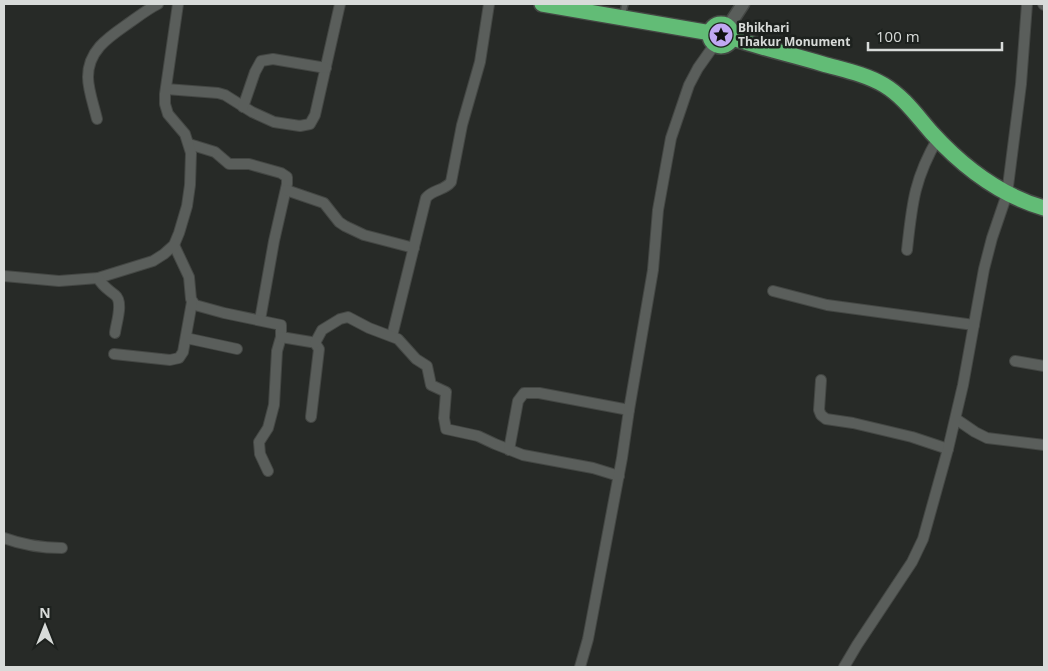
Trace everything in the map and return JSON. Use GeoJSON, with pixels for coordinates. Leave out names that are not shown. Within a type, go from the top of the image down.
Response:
{"type":"FeatureCollection","features":[{"type":"Feature","properties":{"kind":"highway"},"geometry":{"type":"LineString","coordinates":[[542,4],[623,10],[713,38],[716,26],[722,25],[730,32],[763,48],[855,72],[885,86],[900,97],[966,166],[1007,194],[1044,208]]}},
{"type":"Feature","properties":{"kind":"street"},"geometry":{"type":"LineString","coordinates":[[97,119],[88,77],[92,57],[111,35],[146,10],[158,4]]}},
{"type":"Feature","properties":{"kind":"street"},"geometry":{"type":"LineString","coordinates":[[4,276],[45,281],[74,281],[98,278],[153,261],[174,245],[187,206],[191,168],[189,144],[184,134],[168,114],[165,104],[178,4]]}},
{"type":"Feature","properties":{"kind":"street"},"geometry":{"type":"LineString","coordinates":[[166,89],[218,93],[225,95],[262,118],[300,126],[310,124],[315,115],[340,4]]}},
{"type":"Feature","properties":{"kind":"street"},"geometry":{"type":"LineString","coordinates":[[392,336],[426,198],[430,194],[447,187],[451,182],[462,125],[480,62],[489,4]]}},
{"type":"Feature","properties":{"kind":"street"},"geometry":{"type":"LineString","coordinates":[[730,32],[742,4]]}},
{"type":"Feature","properties":{"kind":"street"},"geometry":{"type":"LineString","coordinates":[[844,667],[912,562],[923,540],[956,419],[984,269],[1007,194],[1021,84],[1027,4]]}},
{"type":"Feature","properties":{"kind":"street"},"geometry":{"type":"LineString","coordinates":[[580,667],[588,639],[619,476],[628,410],[653,270],[658,210],[671,138],[690,85],[713,38]]}},
{"type":"Feature","properties":{"kind":"street"},"geometry":{"type":"LineString","coordinates":[[243,107],[255,72],[261,61],[273,59],[326,68]]}},
{"type":"Feature","properties":{"kind":"street"},"geometry":{"type":"LineString","coordinates":[[907,250],[915,189],[927,156],[938,138]]}},
{"type":"Feature","properties":{"kind":"street"},"geometry":{"type":"LineString","coordinates":[[189,144],[215,152],[229,164],[249,164],[284,174],[288,180],[274,241],[260,320]]}},
{"type":"Feature","properties":{"kind":"street"},"geometry":{"type":"LineString","coordinates":[[286,190],[324,203],[339,222],[345,226],[368,236],[414,248]]}},
{"type":"Feature","properties":{"kind":"street"},"geometry":{"type":"LineString","coordinates":[[114,354],[175,359],[182,355],[192,302],[189,277],[174,245]]}},
{"type":"Feature","properties":{"kind":"street"},"geometry":{"type":"LineString","coordinates":[[98,278],[103,286],[116,295],[119,300],[115,333]]}},
{"type":"Feature","properties":{"kind":"street"},"geometry":{"type":"LineString","coordinates":[[773,291],[827,305],[974,325]]}},
{"type":"Feature","properties":{"kind":"street"},"geometry":{"type":"LineString","coordinates":[[192,302],[210,310],[280,323],[282,327],[282,337],[276,351],[276,388],[272,410],[268,428],[259,442],[260,454],[268,471]]}},
{"type":"Feature","properties":{"kind":"street"},"geometry":{"type":"LineString","coordinates":[[311,417],[320,352],[316,343],[322,330],[343,317],[352,318],[369,328],[392,336],[402,342],[416,359],[428,366],[430,385],[446,392],[444,418],[446,429],[478,436],[509,450],[529,456],[592,468],[619,476]]}},
{"type":"Feature","properties":{"kind":"street"},"geometry":{"type":"LineString","coordinates":[[282,337],[316,343]]}},
{"type":"Feature","properties":{"kind":"street"},"geometry":{"type":"LineString","coordinates":[[186,338],[237,349]]}},
{"type":"Feature","properties":{"kind":"street"},"geometry":{"type":"LineString","coordinates":[[1015,361],[1044,366]]}},
{"type":"Feature","properties":{"kind":"street"},"geometry":{"type":"LineString","coordinates":[[821,380],[819,410],[826,419],[853,423],[912,437],[948,449]]}},
{"type":"Feature","properties":{"kind":"street"},"geometry":{"type":"LineString","coordinates":[[509,450],[515,410],[520,396],[524,393],[539,393],[628,410]]}},
{"type":"Feature","properties":{"kind":"street"},"geometry":{"type":"LineString","coordinates":[[956,419],[988,438],[1044,445]]}},
{"type":"Feature","properties":{"kind":"street"},"geometry":{"type":"LineString","coordinates":[[4,538],[20,544],[43,548],[62,548]]}},
{"type":"Feature","properties":{"kind":"place","name":"Bhikhari Thakur Monument"},"geometry":{"type":"Point","coordinates":[721,35]}}]}
